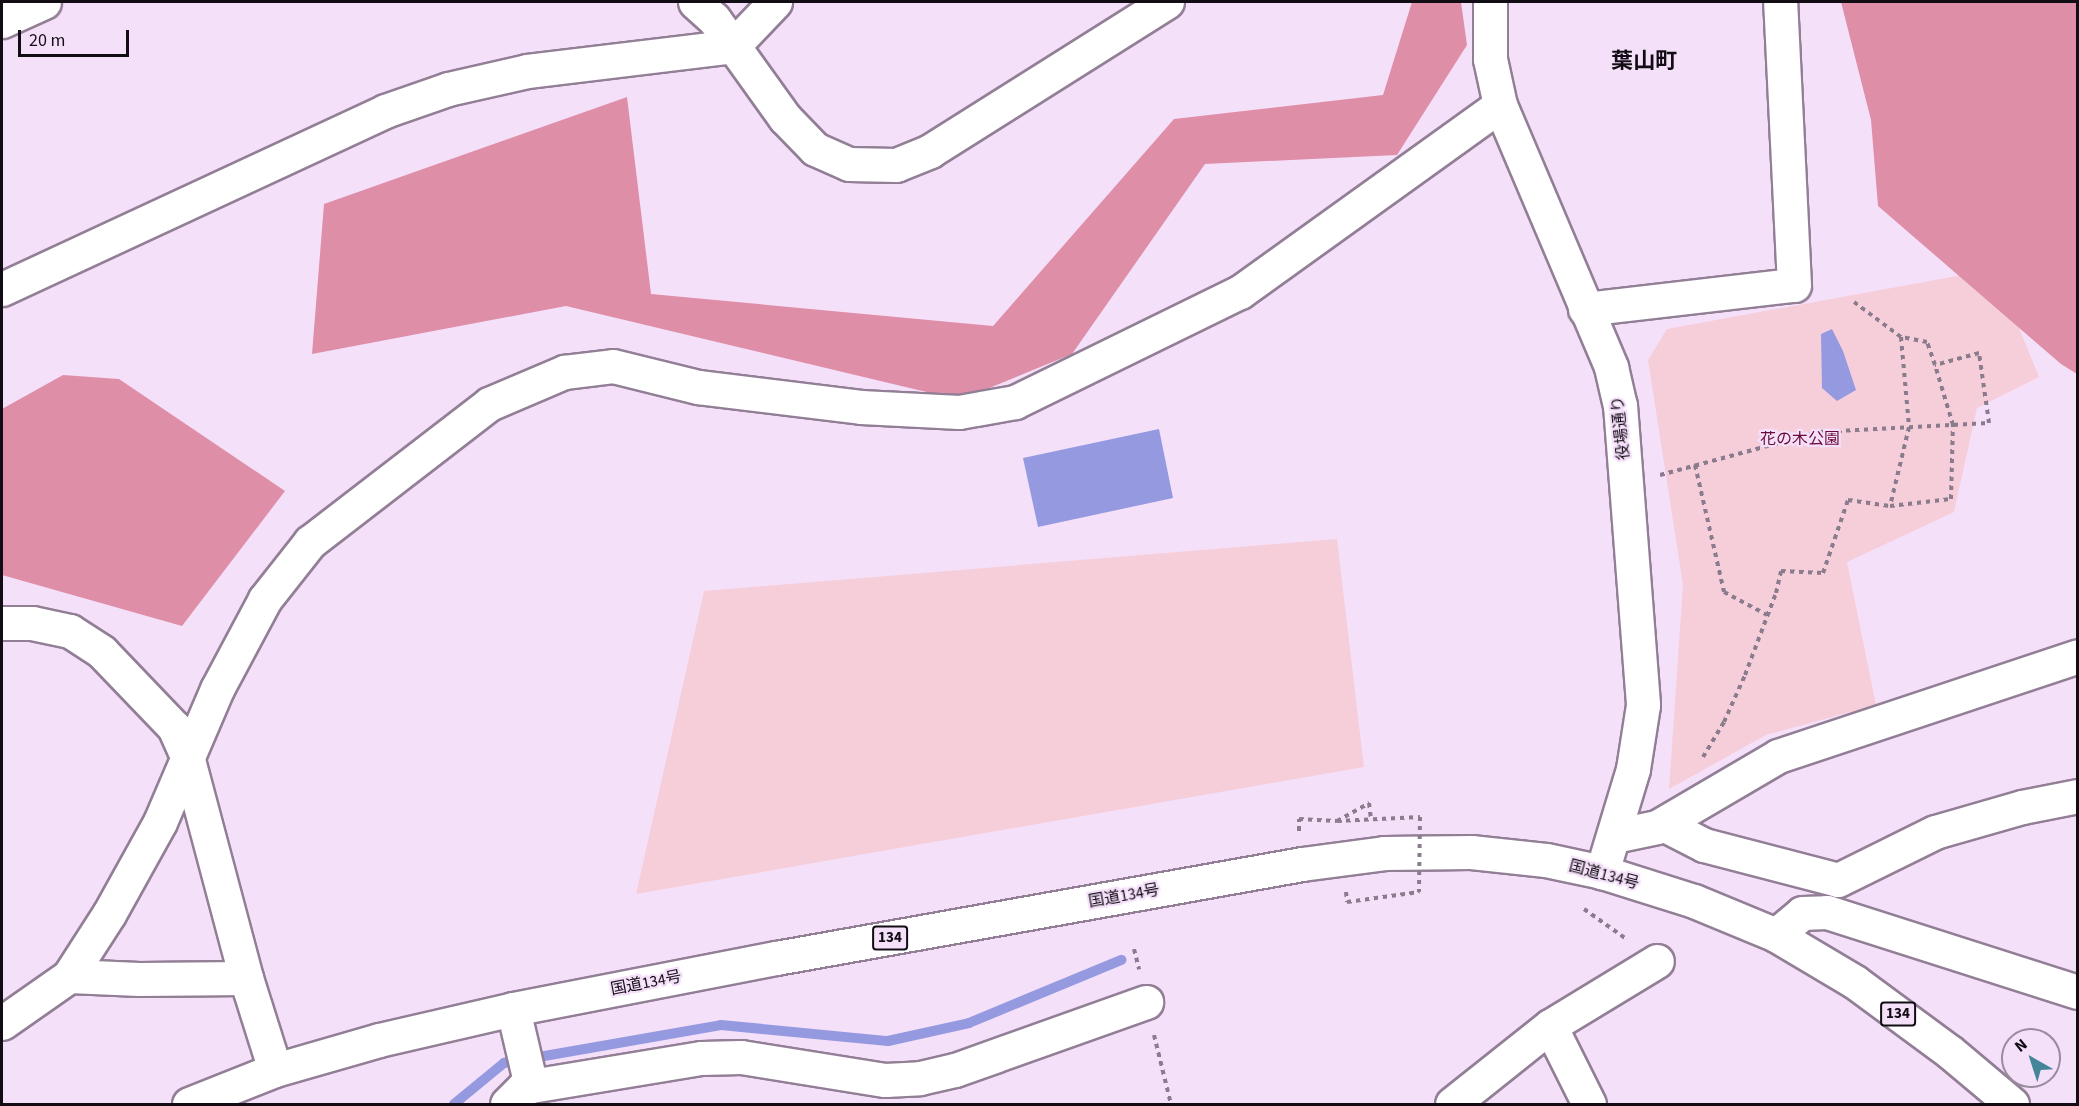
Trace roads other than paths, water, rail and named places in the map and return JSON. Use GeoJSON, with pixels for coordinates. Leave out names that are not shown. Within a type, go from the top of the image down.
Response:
{"type":"FeatureCollection","features":[{"type":"Feature","properties":{"kind":"main road"},"geometry":{"type":"LineString","coordinates":[[2,21],[44,2]]}},
{"type":"Feature","properties":{"kind":"main road"},"geometry":{"type":"LineString","coordinates":[[695,2],[714,19],[785,118],[815,148],[849,164],[896,165],[930,151],[1167,2]]}},
{"type":"Feature","properties":{"kind":"main road"},"geometry":{"type":"LineString","coordinates":[[2,289],[385,111],[447,89],[527,71],[733,46],[776,2]]}},
{"type":"Feature","properties":{"kind":"main road","name":"役場通り"},"geometry":{"type":"LineString","coordinates":[[1490,2],[1490,58],[1500,105],[1611,367],[1620,405],[1643,705],[1633,769],[1602,872]]}},
{"type":"Feature","properties":{"kind":"main road"},"geometry":{"type":"LineString","coordinates":[[1585,309],[1794,285],[1780,2]]}},
{"type":"Feature","properties":{"kind":"main road"},"geometry":{"type":"LineString","coordinates":[[2,1023],[69,976],[109,914],[160,822],[217,689],[265,599],[310,542],[489,404],[564,372],[613,366],[698,387],[861,407],[959,412],[1015,402],[1240,292],[1500,105]]}},
{"type":"Feature","properties":{"kind":"main road"},"geometry":{"type":"LineString","coordinates":[[2,623],[32,623],[70,631],[102,652],[174,727],[187,756],[246,978],[275,1070]]}},
{"type":"Feature","properties":{"kind":"main road"},"geometry":{"type":"LineString","coordinates":[[1614,836],[1663,824],[1778,756],[2078,656]]}},
{"type":"Feature","properties":{"kind":"main road"},"geometry":{"type":"LineString","coordinates":[[1663,824],[1704,845],[1838,880],[1935,832],[2022,807],[2078,796]]}},
{"type":"Feature","properties":{"kind":"main road","name":"国道134号"},"geometry":{"type":"LineString","coordinates":[[189,1104],[275,1070],[379,1040],[516,1024],[776,958],[1302,864],[1383,853],[1471,852],[1546,860],[1602,872],[1694,901],[1776,935],[1855,982],[1950,1052],[2012,1104]]}},
{"type":"Feature","properties":{"kind":"main road"},"geometry":{"type":"LineString","coordinates":[[1776,935],[1802,913],[1827,912],[2078,992]]}},
{"type":"Feature","properties":{"kind":"main road"},"geometry":{"type":"LineString","coordinates":[[1452,1104],[1550,1026],[1657,961]]}},
{"type":"Feature","properties":{"kind":"main road"},"geometry":{"type":"LineString","coordinates":[[69,976],[139,979],[246,978]]}},
{"type":"Feature","properties":{"kind":"main road"},"geometry":{"type":"LineString","coordinates":[[516,1024],[522,1089],[701,1058],[731,1057],[885,1080],[920,1078],[955,1070],[1146,1002]]}},
{"type":"Feature","properties":{"kind":"main road"},"geometry":{"type":"LineString","coordinates":[[1550,1026],[1589,1104]]}},
{"type":"Feature","properties":{"kind":"water"},"geometry":{"type":"Polygon","coordinates":[[[1832,329],[1843,351],[1856,390],[1837,401],[1822,388],[1821,334],[1832,329]]]}},
{"type":"Feature","properties":{"kind":"water"},"geometry":{"type":"Polygon","coordinates":[[[1159,429],[1173,498],[1038,527],[1023,458],[1159,429]]]}},
{"type":"Feature","properties":{"kind":"waterway"},"geometry":{"type":"LineString","coordinates":[[454,1104],[504,1063],[721,1025],[888,1041],[969,1023],[1121,960]]}},
{"type":"Feature","properties":{"kind":"district","name":"葉山町"},"geometry":{"type":"Point","coordinates":[1644,62]}},
{"type":"Feature","properties":{"kind":"park label","name":"花の木公園"},"geometry":{"type":"Point","coordinates":[1800,439]}}]}
